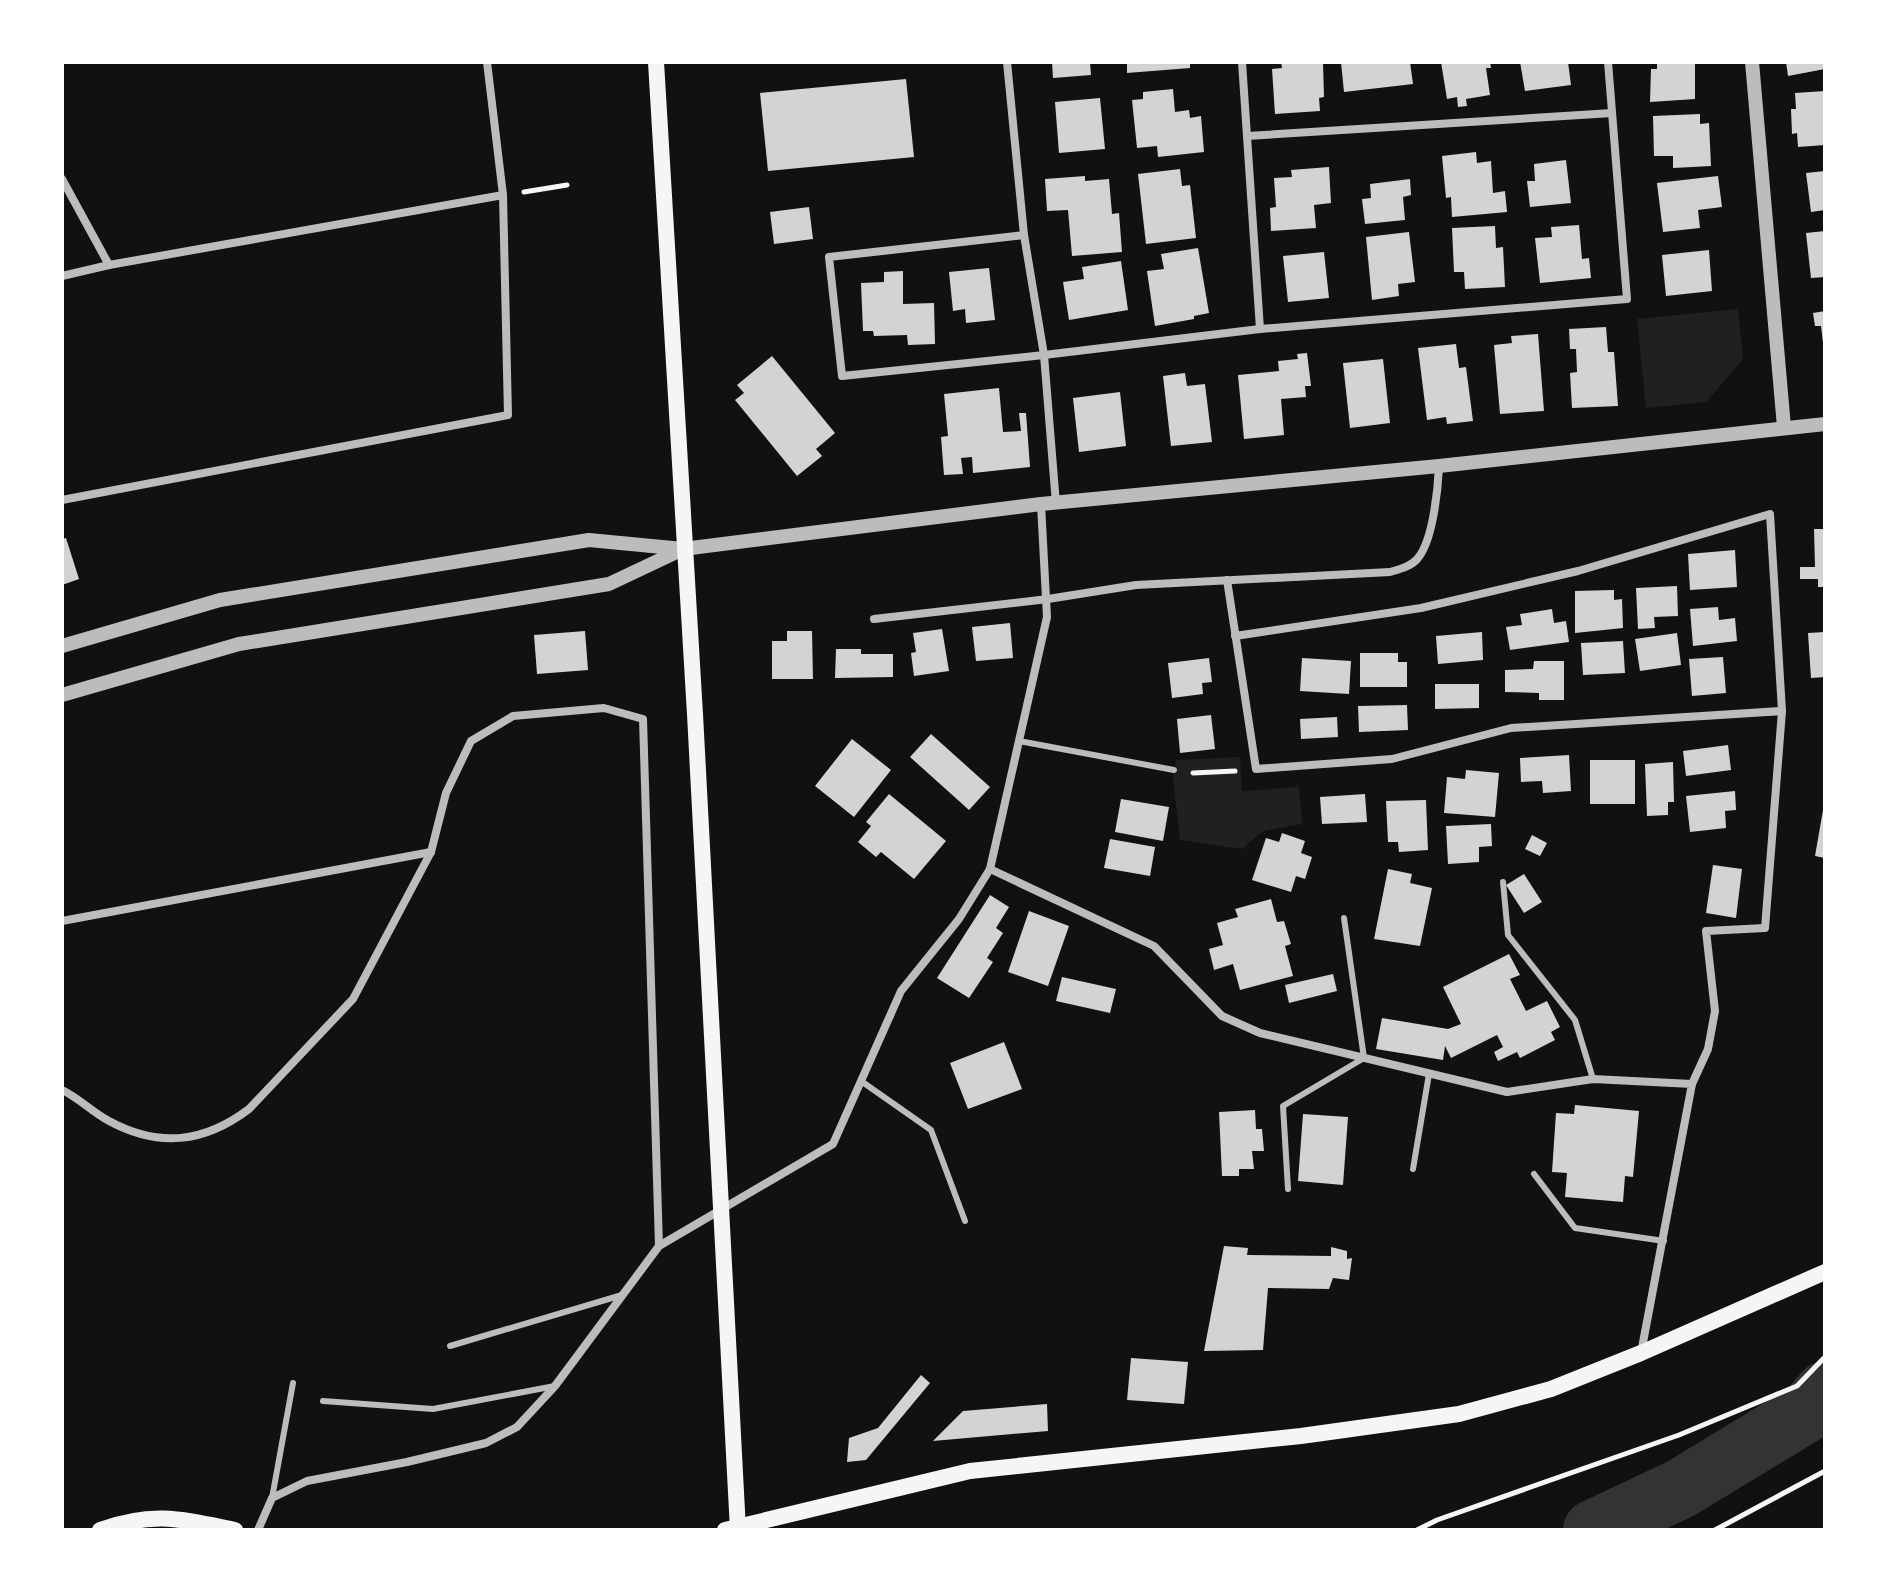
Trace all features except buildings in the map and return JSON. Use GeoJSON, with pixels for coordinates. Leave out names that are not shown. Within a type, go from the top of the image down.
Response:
{"type":"FeatureCollection","features":[{"type":"Feature","properties":{"kind":"main road"},"geometry":{"type":"LineString","coordinates":[[656,62],[697,746],[733,1529],[970,1471],[1301,1436],[1459,1414],[1551,1389],[1825,1272]]}},
{"type":"Feature","properties":{"kind":"main road"},"geometry":{"type":"LineString","coordinates":[[100,1530],[140,1518],[170,1517],[235,1530]]}},
{"type":"Feature","properties":{"kind":"street"},"geometry":{"type":"LineString","coordinates":[[62,500],[508,415],[503,195],[487,62]]}},
{"type":"Feature","properties":{"kind":"street"},"geometry":{"type":"LineString","coordinates":[[258,1530],[272,1498],[307,1481],[486,1443],[517,1427],[555,1386],[659,1246],[833,1144],[901,991],[959,919],[990,869],[1047,617],[1048,599],[1049,505],[1044,355],[1024,235],[1007,62]]}},
{"type":"Feature","properties":{"kind":"street"},"geometry":{"type":"LineString","coordinates":[[1242,62],[1260,329]]}},
{"type":"Feature","properties":{"kind":"street"},"geometry":{"type":"LineString","coordinates":[[1024,235],[829,257],[842,376],[1260,329],[1627,299],[1608,62]]}},
{"type":"Feature","properties":{"kind":"street"},"geometry":{"type":"LineString","coordinates":[[1752,62],[1784,427]]}},
{"type":"Feature","properties":{"kind":"street"},"geometry":{"type":"LineString","coordinates":[[1247,136],[1612,113]]}},
{"type":"Feature","properties":{"kind":"street"},"geometry":{"type":"LineString","coordinates":[[62,179],[109,265]]}},
{"type":"Feature","properties":{"kind":"street"},"geometry":{"type":"LineString","coordinates":[[62,276],[503,195]]}},
{"type":"Feature","properties":{"kind":"street"},"geometry":{"type":"LineString","coordinates":[[62,646],[220,600],[589,540],[683,549],[1049,505],[1825,424]]}},
{"type":"Feature","properties":{"kind":"street"},"geometry":{"type":"LineString","coordinates":[[874,619],[1048,599],[1136,585],[1390,572],[1405,567],[1419,557],[1436,511],[1439,466]]}},
{"type":"Feature","properties":{"kind":"street"},"geometry":{"type":"LineString","coordinates":[[1235,636],[1421,608],[1578,571],[1770,514],[1782,711],[1765,928],[1706,931],[1715,1011],[1708,1049],[1692,1084],[1641,1353]]}},
{"type":"Feature","properties":{"kind":"street"},"geometry":{"type":"LineString","coordinates":[[62,695],[239,644],[609,584],[683,549]]}},
{"type":"Feature","properties":{"kind":"street"},"geometry":{"type":"LineString","coordinates":[[1227,580],[1256,769],[1392,759],[1511,728],[1782,711]]}},
{"type":"Feature","properties":{"kind":"street"},"geometry":{"type":"LineString","coordinates":[[62,1090],[106,1120],[140,1135],[171,1139],[198,1136],[231,1123],[249,1109],[353,999],[431,852],[446,793],[471,741],[513,716],[604,708],[643,719],[659,1246]]}},
{"type":"Feature","properties":{"kind":"street"},"geometry":{"type":"LineString","coordinates":[[62,921],[431,852]]}},
{"type":"Feature","properties":{"kind":"street"},"geometry":{"type":"LineString","coordinates":[[990,869],[1154,946],[1222,1016],[1260,1033],[1507,1092],[1593,1079],[1692,1084]]}},
{"type":"Feature","properties":{"kind":"lane"},"geometry":{"type":"LineString","coordinates":[[1019,741],[1174,770]]}},
{"type":"Feature","properties":{"kind":"lane"},"geometry":{"type":"LineString","coordinates":[[1503,882],[1508,935],[1575,1020],[1593,1079]]}},
{"type":"Feature","properties":{"kind":"lane"},"geometry":{"type":"LineString","coordinates":[[1288,1189],[1283,1106],[1364,1058],[1344,918]]}},
{"type":"Feature","properties":{"kind":"lane"},"geometry":{"type":"LineString","coordinates":[[1413,1169],[1429,1074]]}},
{"type":"Feature","properties":{"kind":"lane"},"geometry":{"type":"LineString","coordinates":[[861,1081],[931,1130],[965,1221]]}},
{"type":"Feature","properties":{"kind":"lane"},"geometry":{"type":"LineString","coordinates":[[1534,1174],[1575,1228],[1664,1241]]}},
{"type":"Feature","properties":{"kind":"lane"},"geometry":{"type":"LineString","coordinates":[[450,1346],[622,1295]]}},
{"type":"Feature","properties":{"kind":"lane"},"geometry":{"type":"LineString","coordinates":[[272,1498],[293,1383]]}},
{"type":"Feature","properties":{"kind":"lane"},"geometry":{"type":"LineString","coordinates":[[323,1401],[433,1409],[555,1386]]}},
{"type":"Feature","properties":{"kind":"path"},"geometry":{"type":"LineString","coordinates":[[503,195],[567,185]]}},
{"type":"Feature","properties":{"kind":"path"},"geometry":{"type":"LineString","coordinates":[[1174,770],[1187,773],[1256,769]]}},
{"type":"Feature","properties":{"kind":"path"},"geometry":{"type":"LineString","coordinates":[[1417,1530],[1437,1520],[1679,1435],[1797,1386],[1825,1357]]}},
{"type":"Feature","properties":{"kind":"path"},"geometry":{"type":"LineString","coordinates":[[1715,1530],[1825,1471]]}},
{"type":"Feature","properties":{"kind":"shaded area"},"geometry":{"type":"Polygon","coordinates":[[[1738,309],[1743,359],[1706,402],[1646,408],[1637,319],[1738,309]]]}},
{"type":"Feature","properties":{"kind":"shaded area"},"geometry":{"type":"Polygon","coordinates":[[[1240,757],[1242,791],[1299,787],[1302,824],[1263,831],[1242,849],[1180,840],[1173,778],[1176,760],[1240,757]]]}},
{"type":"Feature","properties":{"kind":"waterway"},"geometry":{"type":"LineString","coordinates":[[1593,1530],[1680,1489],[1807,1412],[1825,1391]]}}]}
